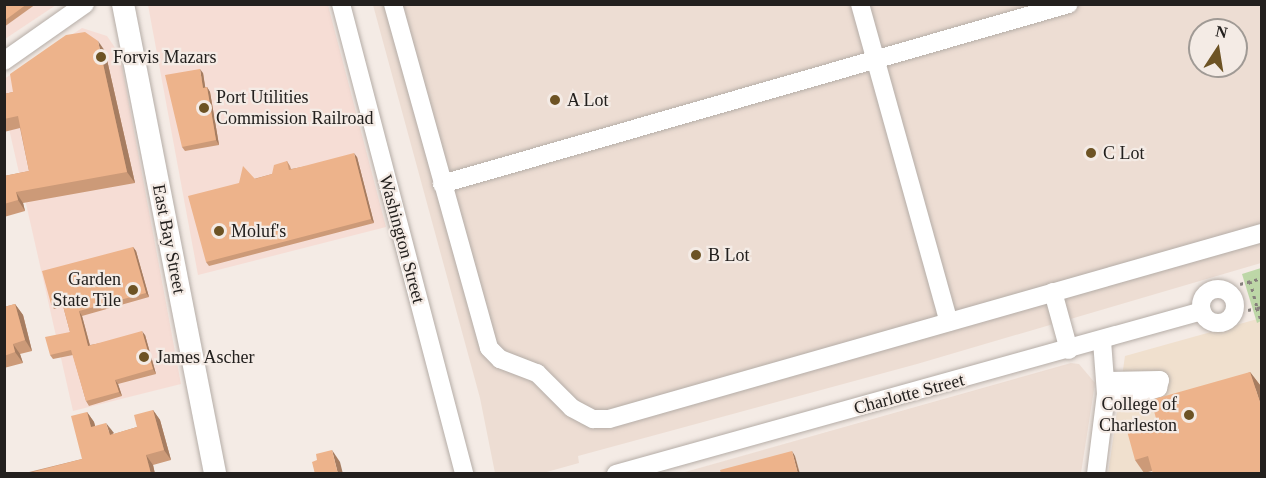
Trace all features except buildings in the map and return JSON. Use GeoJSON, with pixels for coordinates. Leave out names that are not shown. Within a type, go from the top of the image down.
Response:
{"type":"FeatureCollection","features":[{"type":"Feature","properties":{"kind":"main road","name":"East Bay Street"},"geometry":{"type":"LineString","coordinates":[[123,4],[215,474]]}},
{"type":"Feature","properties":{"kind":"street"},"geometry":{"type":"LineString","coordinates":[[4,62],[85,4]]}},
{"type":"Feature","properties":{"kind":"street","name":"Washington Street"},"geometry":{"type":"LineString","coordinates":[[341,4],[464,474]]}},
{"type":"Feature","properties":{"kind":"street"},"geometry":{"type":"LineString","coordinates":[[393,4],[489,348],[500,359],[537,373],[572,408],[592,419],[609,419],[1262,233]]}},
{"type":"Feature","properties":{"kind":"street"},"geometry":{"type":"LineString","coordinates":[[860,4],[949,322]]}},
{"type":"Feature","properties":{"kind":"street"},"geometry":{"type":"LineString","coordinates":[[442,184],[1069,4]]}},
{"type":"Feature","properties":{"kind":"street"},"geometry":{"type":"LineString","coordinates":[[1053,292],[1069,350]]}},
{"type":"Feature","properties":{"kind":"street","name":"Charlotte Street"},"geometry":{"type":"LineString","coordinates":[[616,474],[1102,341],[1202,311]]}},
{"type":"Feature","properties":{"kind":"street"},"geometry":{"type":"LineString","coordinates":[[1096,474],[1107,387],[1102,341]]}},
{"type":"Feature","properties":{"kind":"path"},"geometry":{"type":"LineString","coordinates":[[1240,284],[1262,278]]}},
{"type":"Feature","properties":{"kind":"path"},"geometry":{"type":"LineString","coordinates":[[1250,281],[1262,323]]}},
{"type":"Feature","properties":{"kind":"path"},"geometry":{"type":"LineString","coordinates":[[1248,310],[1259,307]]}},
{"type":"Feature","properties":{"kind":"shaded area"},"geometry":{"type":"Polygon","coordinates":[[[5,5],[56,5],[5,39],[5,5]]]}},
{"type":"Feature","properties":{"kind":"shaded area"},"geometry":{"type":"Polygon","coordinates":[[[148,5],[328,5],[386,227],[198,275],[148,5]]]}},
{"type":"Feature","properties":{"kind":"shaded area"},"geometry":{"type":"Polygon","coordinates":[[[373,5],[1261,5],[1261,263],[917,364],[578,456],[579,463],[543,473],[495,473],[480,398],[373,5]]]}},
{"type":"Feature","properties":{"kind":"shaded area"},"geometry":{"type":"Polygon","coordinates":[[[82,28],[107,36],[120,55],[181,384],[73,411],[5,111],[4,79],[82,28]]]}},
{"type":"Feature","properties":{"kind":"shaded area","name":"College of Charleston"},"geometry":{"type":"Polygon","coordinates":[[[1261,318],[1261,473],[1108,474],[1125,356],[1261,318]]]}},
{"type":"Feature","properties":{"kind":"shaded area"},"geometry":{"type":"Polygon","coordinates":[[[1071,363],[1079,364],[1095,383],[1081,473],[678,474],[1071,363]]]}},
{"type":"Feature","properties":{"kind":"green space"},"geometry":{"type":"Polygon","coordinates":[[[1261,268],[1261,321],[1257,323],[1242,274],[1261,268]]]}},
{"type":"Feature","properties":{"kind":"place","name":"Forvis Mazars"},"geometry":{"type":"Point","coordinates":[101,57]}},
{"type":"Feature","properties":{"kind":"place","name":"A Lot"},"geometry":{"type":"Point","coordinates":[555,100]}},
{"type":"Feature","properties":{"kind":"place","name":"Port Utilities Commission Railroad"},"geometry":{"type":"Point","coordinates":[204,108]}},
{"type":"Feature","properties":{"kind":"place","name":"C Lot"},"geometry":{"type":"Point","coordinates":[1091,153]}},
{"type":"Feature","properties":{"kind":"place","name":"Moluf's"},"geometry":{"type":"Point","coordinates":[219,231]}},
{"type":"Feature","properties":{"kind":"place","name":"B Lot"},"geometry":{"type":"Point","coordinates":[696,255]}},
{"type":"Feature","properties":{"kind":"place","name":"Garden State Tile"},"geometry":{"type":"Point","coordinates":[133,290]}},
{"type":"Feature","properties":{"kind":"place","name":"James Ascher"},"geometry":{"type":"Point","coordinates":[144,357]}},
{"type":"Feature","properties":{"kind":"place","name":"College of Charleston"},"geometry":{"type":"Point","coordinates":[1189,415]}}]}
